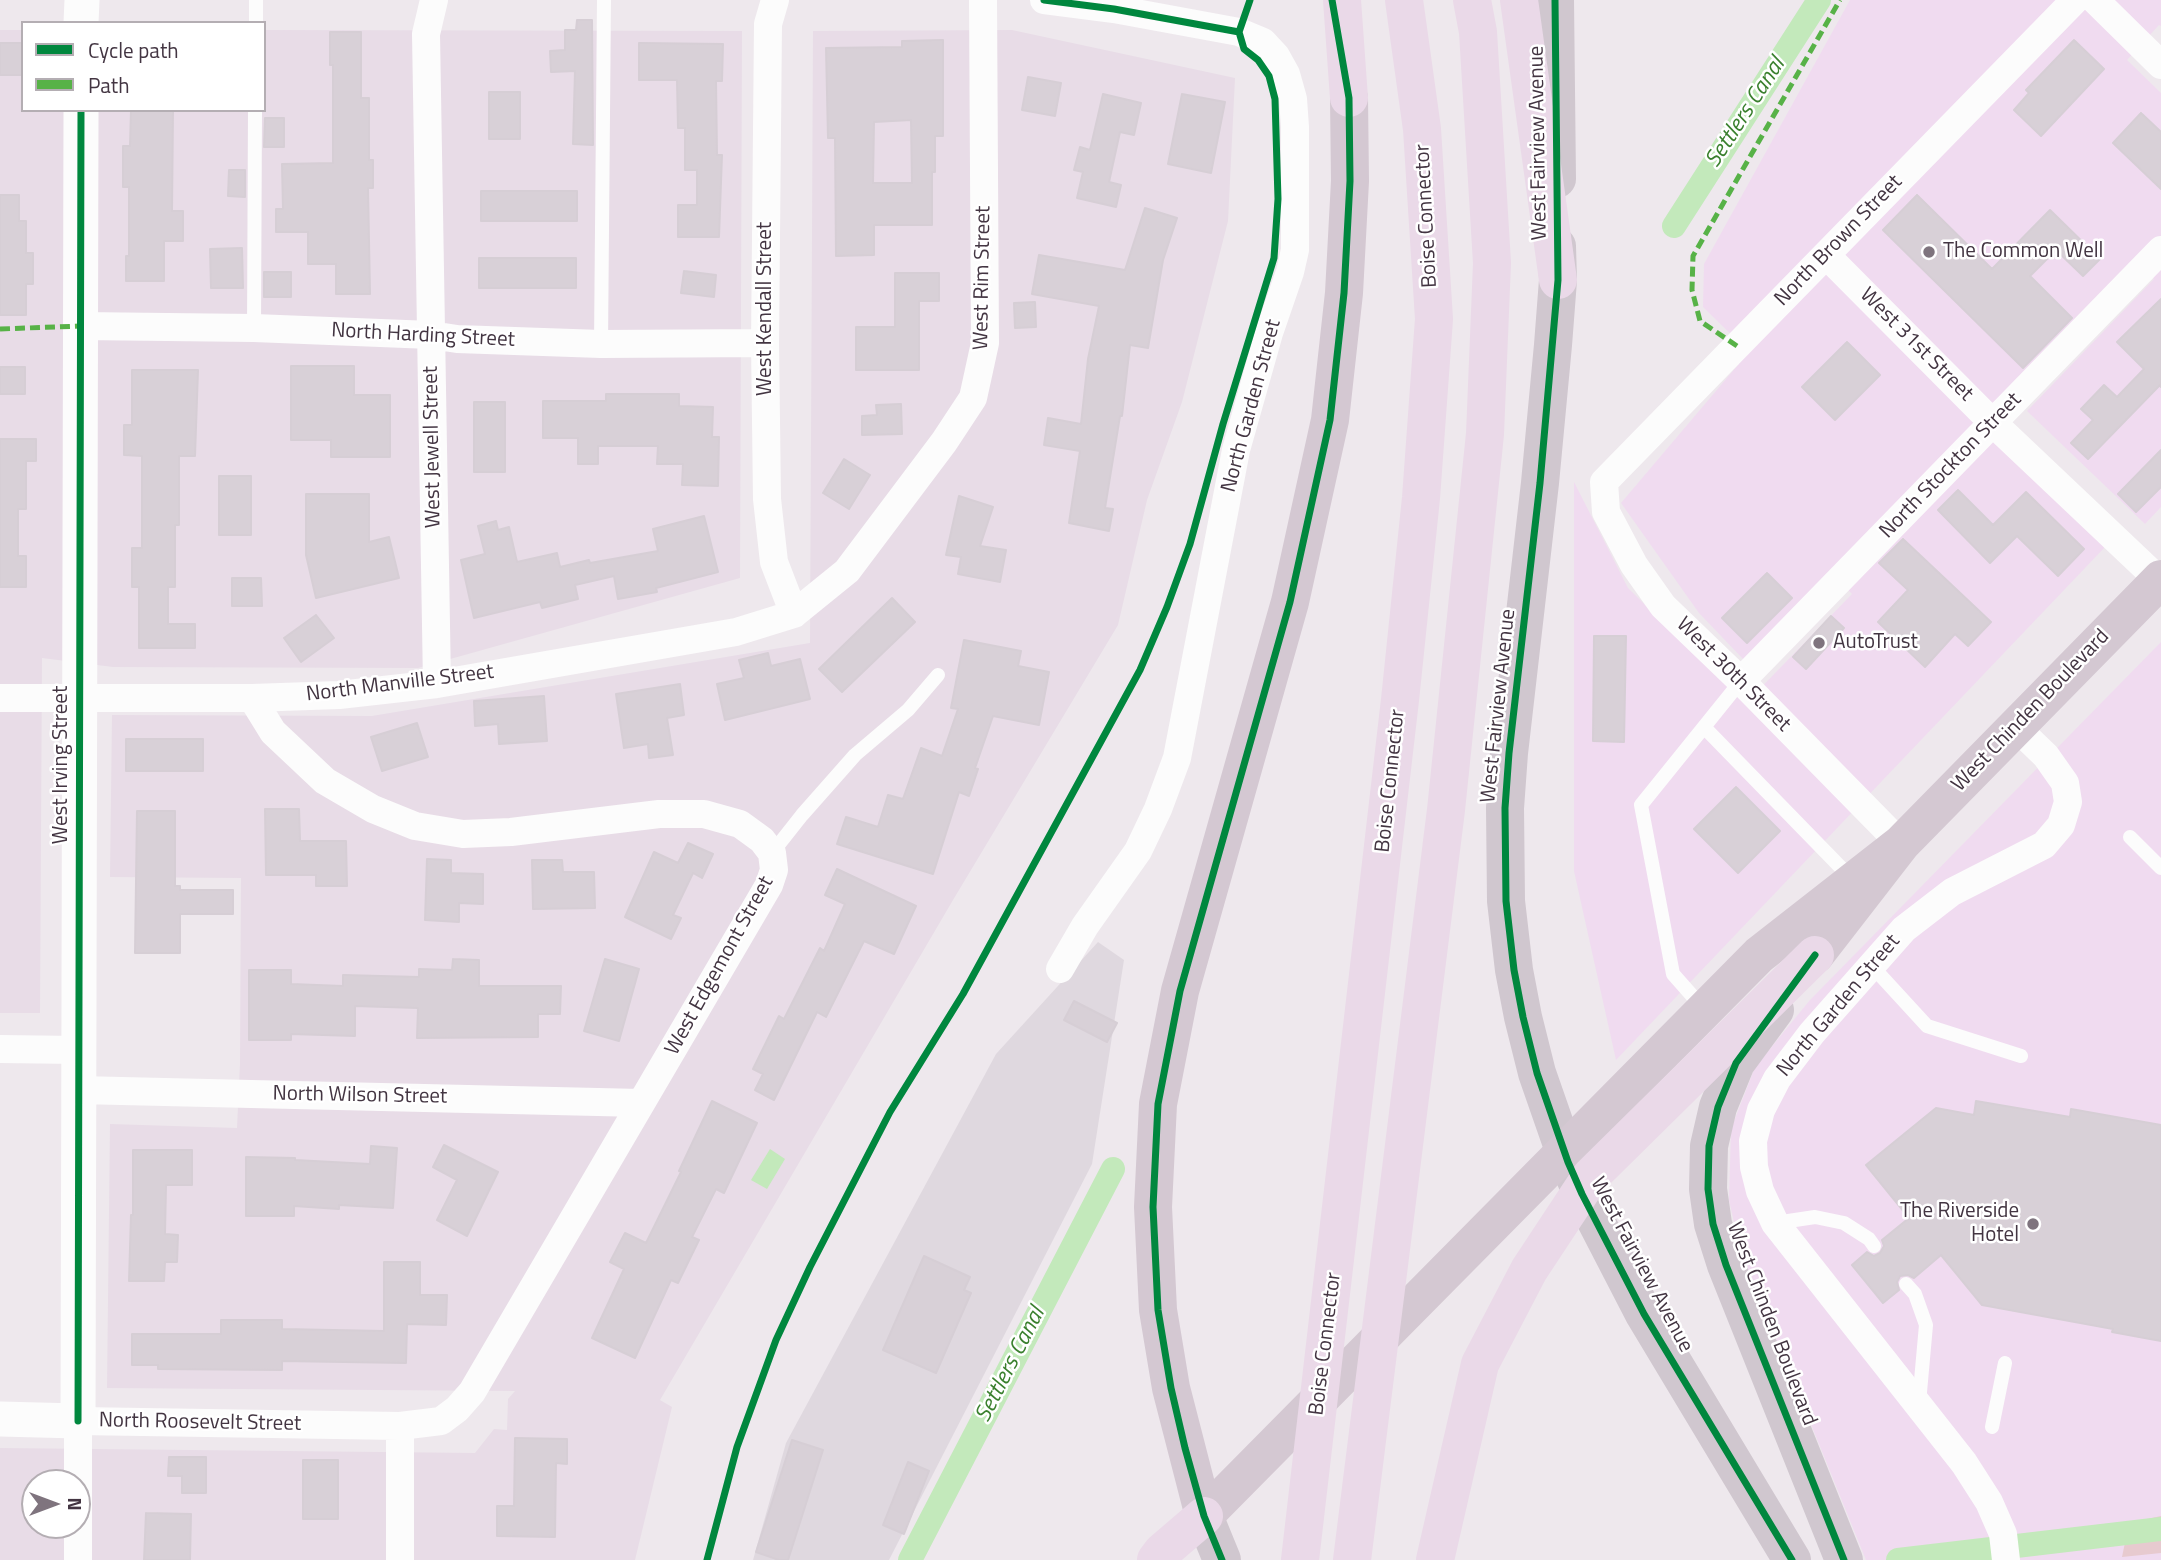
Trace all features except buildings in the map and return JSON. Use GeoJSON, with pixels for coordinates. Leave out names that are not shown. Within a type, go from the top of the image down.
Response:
{"type":"FeatureCollection","features":[{"type":"Feature","properties":{"kind":"highway"},"geometry":{"type":"LineString","coordinates":[[1342,0],[1349,98]]}},
{"type":"Feature","properties":{"kind":"highway","name":"Boise Connector"},"geometry":{"type":"LineString","coordinates":[[1300,1560],[1413,579],[1434,319],[1422,129],[1404,0]]}},
{"type":"Feature","properties":{"kind":"highway"},"geometry":{"type":"LineString","coordinates":[[1352,1560],[1446,810],[1485,434],[1492,263],[1478,32],[1472,0]]}},
{"type":"Feature","properties":{"kind":"highway"},"geometry":{"type":"LineString","coordinates":[[1519,0],[1558,280]]}},
{"type":"Feature","properties":{"kind":"highway"},"geometry":{"type":"LineString","coordinates":[[1435,1560],[1480,1364],[1529,1270],[1591,1176],[1815,955]]}},
{"type":"Feature","properties":{"kind":"highway"},"geometry":{"type":"LineString","coordinates":[[1156,1560],[1161,1552],[1203,1517]]}},
{"type":"Feature","properties":{"kind":"main road"},"geometry":{"type":"LineString","coordinates":[[1222,1560],[1203,1517],[1171,1388],[1158,1310],[1153,1207],[1158,1104],[1180,991],[1290,602],[1330,419],[1344,293],[1350,181],[1349,98],[1332,0]]}},
{"type":"Feature","properties":{"kind":"main road","name":"West Fairview Avenue"},"geometry":{"type":"LineString","coordinates":[[1555,0],[1558,280],[1506,808],[1506,901],[1514,970],[1537,1073],[1568,1162],[1593,1218],[1644,1314],[1792,1560]]}},
{"type":"Feature","properties":{"kind":"main road","name":"West Chinden Boulevard"},"geometry":{"type":"LineString","coordinates":[[1844,1560],[1726,1265],[1713,1224],[1708,1189],[1709,1146],[1718,1107],[1736,1063],[1901,844],[2160,580]]}},
{"type":"Feature","properties":{"kind":"main road","name":"West Chinden Boulevard"},"geometry":{"type":"LineString","coordinates":[[1203,1517],[1759,956],[1901,844]]}},
{"type":"Feature","properties":{"kind":"street"},"geometry":{"type":"LineString","coordinates":[[82,0],[82,21]]}},
{"type":"Feature","properties":{"kind":"street","name":"West Jewell Street"},"geometry":{"type":"LineString","coordinates":[[434,0],[426,34],[437,684]]}},
{"type":"Feature","properties":{"kind":"street","name":"West Kendall Street"},"geometry":{"type":"LineString","coordinates":[[775,0],[768,24],[765,343],[768,499],[774,562],[794,614]]}},
{"type":"Feature","properties":{"kind":"street","name":"West Rim Street"},"geometry":{"type":"LineString","coordinates":[[794,614],[847,571],[944,442],[973,398],[985,343],[983,0]]}},
{"type":"Feature","properties":{"kind":"street","name":"North Garden Street"},"geometry":{"type":"LineString","coordinates":[[1044,0],[1114,9],[1239,32],[1262,42],[1276,56],[1286,74],[1293,99],[1295,127],[1294,250],[1290,272],[1269,333],[1236,450],[1177,758],[1158,809],[1138,851],[1085,926],[1060,969]]}},
{"type":"Feature","properties":{"kind":"street","name":"North Brown Street"},"geometry":{"type":"LineString","coordinates":[[1604,482],[2075,0]]}},
{"type":"Feature","properties":{"kind":"street"},"geometry":{"type":"LineString","coordinates":[[2095,0],[2161,65]]}},
{"type":"Feature","properties":{"kind":"street","name":"West Irving Street"},"geometry":{"type":"LineString","coordinates":[[78,1560],[81,112]]}},
{"type":"Feature","properties":{"kind":"street","name":"North Stockton Street"},"geometry":{"type":"LineString","coordinates":[[1741,681],[2161,250]]}},
{"type":"Feature","properties":{"kind":"street","name":"West 31st Street"},"geometry":{"type":"LineString","coordinates":[[1826,255],[1993,423],[2160,580]]}},
{"type":"Feature","properties":{"kind":"street","name":"North Harding Street"},"geometry":{"type":"LineString","coordinates":[[80,326],[254,328],[431,335],[457,340],[601,344],[765,343]]}},
{"type":"Feature","properties":{"kind":"street","name":"West 30th Street"},"geometry":{"type":"LineString","coordinates":[[1604,482],[1606,512],[1634,565],[1663,606],[1741,681],[1901,844]]}},
{"type":"Feature","properties":{"kind":"street","name":"North Manville Street"},"geometry":{"type":"LineString","coordinates":[[0,698],[252,698],[339,695],[437,684],[736,632],[794,614]]}},
{"type":"Feature","properties":{"kind":"street","name":"West Edgemont Street"},"geometry":{"type":"LineString","coordinates":[[252,698],[273,732],[325,782],[373,809],[415,826],[463,834],[511,832],[659,814],[704,814],[740,824],[762,840],[772,853],[774,870],[769,885],[472,1392],[457,1409],[440,1421],[400,1426]]}},
{"type":"Feature","properties":{"kind":"street","name":"North Garden Street"},"geometry":{"type":"LineString","coordinates":[[2005,1547],[1989,1502],[1964,1463],[1775,1223],[1760,1191],[1754,1167],[1753,1141],[1761,1110],[1777,1079],[1812,1033],[1905,929],[1952,892],[2045,845],[2061,825],[2068,803],[2065,783],[2046,756],[2016,727]]}},
{"type":"Feature","properties":{"kind":"street"},"geometry":{"type":"LineString","coordinates":[[0,1049],[79,1049]]}},
{"type":"Feature","properties":{"kind":"street","name":"North Wilson Street"},"geometry":{"type":"LineString","coordinates":[[79,1090],[641,1103]]}},
{"type":"Feature","properties":{"kind":"street","name":"North Roosevelt Street"},"geometry":{"type":"LineString","coordinates":[[0,1419],[400,1426]]}},
{"type":"Feature","properties":{"kind":"street"},"geometry":{"type":"LineString","coordinates":[[400,1426],[400,1560]]}},
{"type":"Feature","properties":{"kind":"lane"},"geometry":{"type":"LineString","coordinates":[[256,0],[256,21]]}},
{"type":"Feature","properties":{"kind":"lane"},"geometry":{"type":"LineString","coordinates":[[601,344],[604,0]]}},
{"type":"Feature","properties":{"kind":"lane"},"geometry":{"type":"LineString","coordinates":[[254,328],[255,112]]}},
{"type":"Feature","properties":{"kind":"lane"},"geometry":{"type":"LineString","coordinates":[[772,853],[802,814],[855,755],[908,710],[938,675]]}},
{"type":"Feature","properties":{"kind":"lane"},"geometry":{"type":"LineString","coordinates":[[1705,1010],[1673,974],[1641,805],[1741,681]]}},
{"type":"Feature","properties":{"kind":"lane"},"geometry":{"type":"LineString","coordinates":[[1704,727],[1854,881]]}},
{"type":"Feature","properties":{"kind":"lane"},"geometry":{"type":"LineString","coordinates":[[2130,837],[2161,868]]}},
{"type":"Feature","properties":{"kind":"lane"},"geometry":{"type":"LineString","coordinates":[[1871,965],[1927,1026],[2021,1056]]}},
{"type":"Feature","properties":{"kind":"lane"},"geometry":{"type":"LineString","coordinates":[[1775,1223],[1815,1217],[1844,1223],[1869,1239],[1874,1246]]}},
{"type":"Feature","properties":{"kind":"lane"},"geometry":{"type":"LineString","coordinates":[[1906,1284],[1914,1293],[1926,1325],[1919,1406]]}},
{"type":"Feature","properties":{"kind":"lane"},"geometry":{"type":"LineString","coordinates":[[1992,1427],[2005,1363]]}},
{"type":"Feature","properties":{"kind":"shaded area"},"geometry":{"type":"Polygon","coordinates":[[[1850,0],[2161,0],[2161,26],[2159,25],[2127,60],[2161,93],[2161,507],[2145,524],[2027,411],[2154,279],[2135,260],[1980,425],[2106,546],[1616,1060],[1574,871],[1574,482],[1628,588],[1745,704],[1852,594],[1833,574],[1744,660],[1699,613],[1621,503],[1749,352],[1703,307],[1704,264],[1850,0]]]}},
{"type":"Feature","properties":{"kind":"shaded area"},"geometry":{"type":"Polygon","coordinates":[[[0,30],[21,30],[21,112],[266,112],[266,30],[742,31],[740,578],[418,668],[113,667],[42,658],[40,1013],[0,1013],[0,30]]]}},
{"type":"Feature","properties":{"kind":"shaded area"},"geometry":{"type":"Polygon","coordinates":[[[1012,30],[1235,78],[1228,221],[1182,402],[1147,500],[1118,625],[953,900],[660,1400],[672,1407],[635,1560],[0,1560],[0,1448],[475,1453],[494,1429],[507,1430],[508,1399],[515,1391],[107,1388],[110,1124],[237,1128],[240,1064],[241,878],[110,877],[112,715],[372,716],[810,643],[813,31],[1012,30]]]}},
{"type":"Feature","properties":{"kind":"shaded area"},"geometry":{"type":"Polygon","coordinates":[[[2161,642],[2161,1560],[1866,1560],[1740,1249],[1729,1200],[1731,1129],[1755,1067],[1810,1000],[2161,642]]]}},
{"type":"Feature","properties":{"kind":"shaded area"},"geometry":{"type":"Polygon","coordinates":[[[1098,942],[1124,960],[1092,1164],[889,1560],[753,1560],[786,1443],[996,1054],[1098,942]]]}},
{"type":"Feature","properties":{"kind":"shaded area"},"geometry":{"type":"Polygon","coordinates":[[[770,1149],[785,1159],[767,1189],[751,1180],[770,1149]]]}},
{"type":"Feature","properties":{"kind":"shaded area"},"geometry":{"type":"Polygon","coordinates":[[[2161,1516],[2161,1553],[2122,1557],[2129,1523],[2161,1516]]]}},
{"type":"Feature","properties":{"kind":"waterway","name":"Settlers Canal"},"geometry":{"type":"LineString","coordinates":[[1674,226],[1819,0]]}},
{"type":"Feature","properties":{"kind":"waterway","name":"Settlers Canal"},"geometry":{"type":"LineString","coordinates":[[910,1560],[1113,1169]]}},
{"type":"Feature","properties":{"kind":"waterway"},"geometry":{"type":"LineString","coordinates":[[1898,1560],[2161,1529]]}},
{"type":"Feature","properties":{"kind":"marked path"},"geometry":{"type":"LineString","coordinates":[[1737,346],[1700,321],[1692,290],[1693,256],[1840,0]]}},
{"type":"Feature","properties":{"kind":"marked path"},"geometry":{"type":"LineString","coordinates":[[0,329],[80,326]]}},
{"type":"Feature","properties":{"kind":"cycle path"},"geometry":{"type":"LineString","coordinates":[[1044,0],[1114,9],[1239,32]]}},
{"type":"Feature","properties":{"kind":"cycle path"},"geometry":{"type":"LineString","coordinates":[[707,1560],[737,1447],[776,1340],[810,1267],[890,1112],[963,994],[1140,670],[1190,544],[1223,424],[1274,258],[1278,199],[1275,99],[1269,76],[1258,60],[1244,49],[1239,32],[1250,0]]}},
{"type":"Feature","properties":{"kind":"cycle path"},"geometry":{"type":"LineString","coordinates":[[1222,1560],[1204,1516],[1185,1448],[1171,1388],[1158,1310],[1153,1207],[1158,1104],[1180,991],[1290,602],[1330,420],[1344,293],[1350,181],[1349,98],[1332,0]]}},
{"type":"Feature","properties":{"kind":"cycle path"},"geometry":{"type":"LineString","coordinates":[[1555,0],[1558,280],[1540,483],[1505,808],[1506,901],[1514,970],[1537,1073],[1582,1194],[1644,1314],[1792,1560]]}},
{"type":"Feature","properties":{"kind":"cycle path"},"geometry":{"type":"LineString","coordinates":[[78,1421],[81,112]]}},
{"type":"Feature","properties":{"kind":"cycle path"},"geometry":{"type":"LineString","coordinates":[[1815,955],[1736,1063],[1718,1107],[1709,1146],[1708,1189],[1713,1224],[1726,1265],[1844,1560]]}},
{"type":"Feature","properties":{"kind":"place","name":"The Common Well"},"geometry":{"type":"Point","coordinates":[1929,252]}},
{"type":"Feature","properties":{"kind":"place","name":"AutoTrust"},"geometry":{"type":"Point","coordinates":[1819,643]}},
{"type":"Feature","properties":{"kind":"place","name":"The Riverside Hotel"},"geometry":{"type":"Point","coordinates":[2033,1224]}}]}
